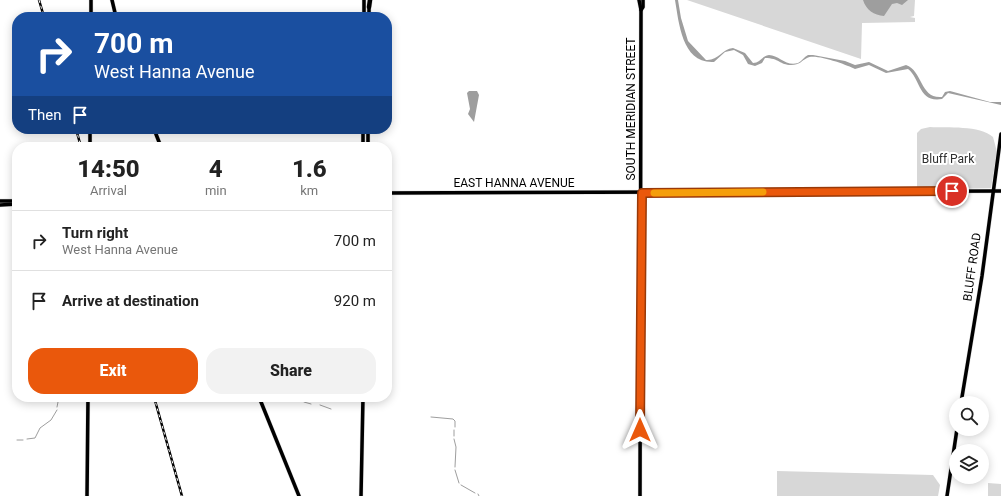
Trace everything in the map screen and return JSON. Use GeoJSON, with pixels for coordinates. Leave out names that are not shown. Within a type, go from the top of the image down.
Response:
{"type":"FeatureCollection","features":[{"type":"Feature","properties":{"kind":"highway"},"geometry":{"type":"LineString","coordinates":[[369,7],[370,0]]}},
{"type":"Feature","properties":{"kind":"main road"},"geometry":{"type":"LineString","coordinates":[[91,0],[91,12]]}},
{"type":"Feature","properties":{"kind":"main road"},"geometry":{"type":"LineString","coordinates":[[112,0],[115,12]]}},
{"type":"Feature","properties":{"kind":"main road"},"geometry":{"type":"LineString","coordinates":[[364,0],[364,12]]}},
{"type":"Feature","properties":{"kind":"main road","name":"SOUTH MERIDIAN STREET"},"geometry":{"type":"LineString","coordinates":[[639,0],[641,10],[642,193],[640,496]]}},
{"type":"Feature","properties":{"kind":"main road","name":"SOUTH MERIDIAN STREET"},"geometry":{"type":"LineString","coordinates":[[641,10],[643,7],[643,0]]}},
{"type":"Feature","properties":{"kind":"main road"},"geometry":{"type":"LineString","coordinates":[[369,7],[369,12]]}},
{"type":"Feature","properties":{"kind":"main road"},"geometry":{"type":"LineString","coordinates":[[363,134],[363,141]]}},
{"type":"Feature","properties":{"kind":"main road","name":"BLUFF ROAD"},"geometry":{"type":"LineString","coordinates":[[962,396],[982,276],[1001,134]]}},
{"type":"Feature","properties":{"kind":"main road","name":"EAST HANNA AVENUE"},"geometry":{"type":"LineString","coordinates":[[392,193],[1001,191]]}},
{"type":"Feature","properties":{"kind":"main road"},"geometry":{"type":"LineString","coordinates":[[0,200],[12,201]]}},
{"type":"Feature","properties":{"kind":"main road"},"geometry":{"type":"LineString","coordinates":[[0,205],[12,204]]}},
{"type":"Feature","properties":{"kind":"main road"},"geometry":{"type":"LineString","coordinates":[[87,496],[88,402]]}},
{"type":"Feature","properties":{"kind":"main road"},"geometry":{"type":"LineString","coordinates":[[261,402],[299,496]]}},
{"type":"Feature","properties":{"kind":"main road"},"geometry":{"type":"LineString","coordinates":[[361,496],[363,402]]}},
{"type":"Feature","properties":{"kind":"main road"},"geometry":{"type":"LineString","coordinates":[[947,496],[956,436]]}},
{"type":"Feature","properties":{"kind":"green space"},"geometry":{"type":"Polygon","coordinates":[[[687,0],[915,0],[914,16],[910,17],[915,18],[915,22],[862,23],[861,59],[687,0]]]}},
{"type":"Feature","properties":{"kind":"green space","name":"Bluff Park"},"geometry":{"type":"Polygon","coordinates":[[[930,127],[972,129],[987,133],[993,137],[997,152],[991,188],[917,190],[917,133],[921,129],[930,127]]]}},
{"type":"Feature","properties":{"kind":"green space"},"geometry":{"type":"Polygon","coordinates":[[[777,471],[933,475],[940,485],[938,496],[777,496],[777,471]]]}},
{"type":"Feature","properties":{"kind":"green space"},"geometry":{"type":"Polygon","coordinates":[[[988,484],[1001,484],[1001,496],[988,496],[988,484]]]}},
{"type":"Feature","properties":{"kind":"shaded area"},"geometry":{"type":"Polygon","coordinates":[[[675,0],[678,0],[681,18],[688,41],[706,60],[714,59],[726,50],[733,48],[745,53],[753,63],[769,55],[794,64],[798,63],[808,55],[813,55],[845,61],[855,65],[869,62],[888,71],[906,65],[912,68],[916,73],[929,94],[942,97],[945,92],[950,91],[990,102],[1001,102],[1001,105],[948,93],[942,99],[928,97],[924,94],[912,73],[908,69],[886,73],[869,65],[855,69],[831,60],[817,57],[807,58],[798,64],[794,65],[784,64],[770,58],[765,58],[762,63],[755,66],[748,64],[743,55],[734,50],[725,52],[714,62],[703,61],[695,56],[684,40],[678,20],[675,0]]]}},
{"type":"Feature","properties":{"kind":"shaded area"},"geometry":{"type":"Polygon","coordinates":[[[863,0],[908,0],[902,5],[897,3],[892,4],[884,16],[871,11],[866,7],[863,0]]]}},
{"type":"Feature","properties":{"kind":"shaded area"},"geometry":{"type":"Polygon","coordinates":[[[469,91],[477,91],[479,95],[474,122],[468,114],[470,109],[467,93],[469,91]]]}},
{"type":"Feature","properties":{"kind":"waterway"},"geometry":{"type":"LineString","coordinates":[[57,407],[58,402]]}},
{"type":"Feature","properties":{"kind":"waterway"},"geometry":{"type":"LineString","coordinates":[[304,402],[311,404]]}},
{"type":"Feature","properties":{"kind":"waterway"},"geometry":{"type":"LineString","coordinates":[[320,405],[331,409]]}},
{"type":"Feature","properties":{"kind":"waterway"},"geometry":{"type":"LineString","coordinates":[[27,439],[35,438],[40,428],[51,420],[57,410]]}},
{"type":"Feature","properties":{"kind":"waterway"},"geometry":{"type":"LineString","coordinates":[[431,417],[453,419],[455,421],[455,427]]}},
{"type":"Feature","properties":{"kind":"waterway"},"geometry":{"type":"LineString","coordinates":[[454,430],[454,436]]}},
{"type":"Feature","properties":{"kind":"waterway"},"geometry":{"type":"LineString","coordinates":[[454,439],[456,447],[455,467]]}},
{"type":"Feature","properties":{"kind":"waterway"},"geometry":{"type":"LineString","coordinates":[[17,440],[23,440]]}},
{"type":"Feature","properties":{"kind":"waterway"},"geometry":{"type":"LineString","coordinates":[[455,470],[459,483]]}},
{"type":"Feature","properties":{"kind":"waterway"},"geometry":{"type":"LineString","coordinates":[[461,485],[475,493]]}},
{"type":"Feature","properties":{"kind":"railway"},"geometry":{"type":"LineString","coordinates":[[39,0],[43,12]]}},
{"type":"Feature","properties":{"kind":"railway"},"geometry":{"type":"LineString","coordinates":[[77,134],[80,142]]}},
{"type":"Feature","properties":{"kind":"railway"},"geometry":{"type":"LineString","coordinates":[[155,402],[182,496]]}},
{"type":"Feature","properties":{"kind":"slow traffic"},"geometry":{"type":"LineString","coordinates":[[654,193],[763,192]]}},
{"type":"Feature","properties":{"kind":"route"},"geometry":{"type":"LineString","coordinates":[[640,430],[642,193],[952,191]]}}]}
